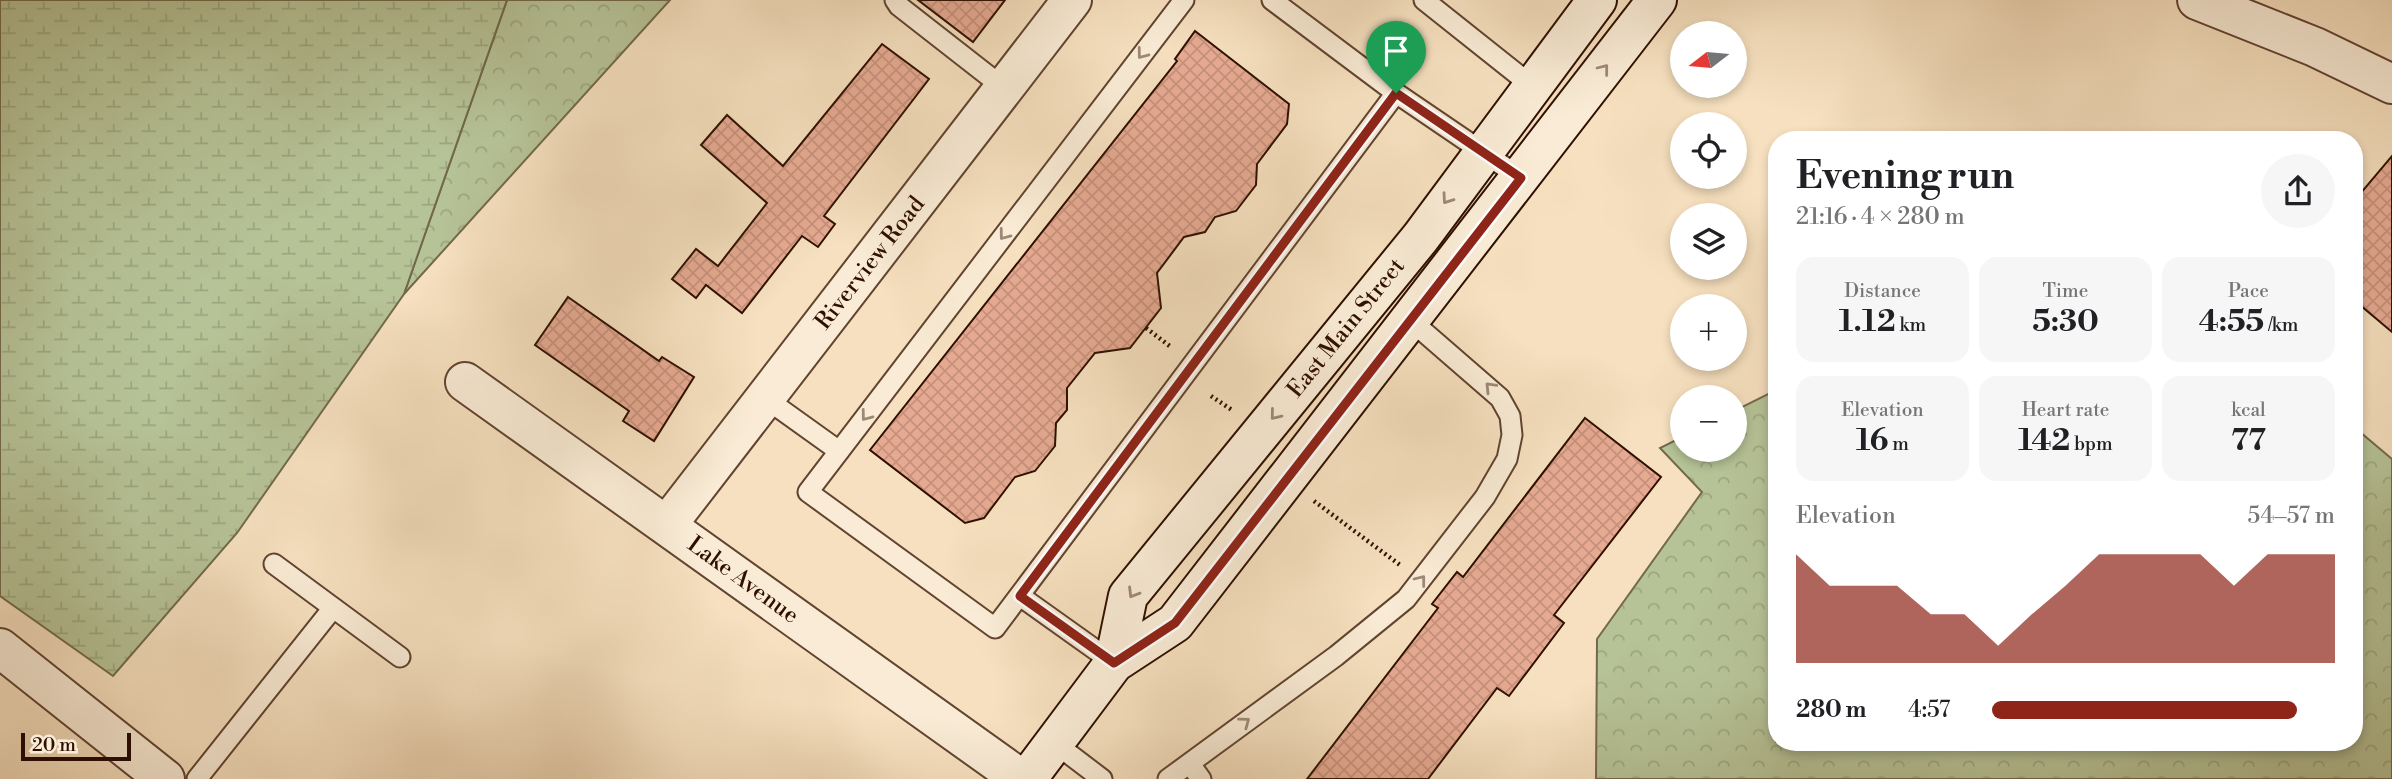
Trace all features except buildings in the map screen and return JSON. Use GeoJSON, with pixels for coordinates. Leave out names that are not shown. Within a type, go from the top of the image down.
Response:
{"type":"FeatureCollection","features":[{"type":"Feature","properties":{"kind":"main road","name":"Riverview Road"},"geometry":{"type":"LineString","coordinates":[[667,525],[1072,0]]}},
{"type":"Feature","properties":{"kind":"main road","name":"East Main Street"},"geometry":{"type":"LineString","coordinates":[[1114,663],[1128,596],[1421,237],[1481,152],[1597,0]]}},
{"type":"Feature","properties":{"kind":"main road","name":"East Main Street"},"geometry":{"type":"LineString","coordinates":[[1027,779],[1056,744],[1114,663],[1175,623],[1657,0]]}},
{"type":"Feature","properties":{"kind":"main road"},"geometry":{"type":"LineString","coordinates":[[2199,0],[2315,47],[2392,84]]}},
{"type":"Feature","properties":{"kind":"main road","name":"Lake Avenue"},"geometry":{"type":"LineString","coordinates":[[465,382],[1021,779]]}},
{"type":"Feature","properties":{"kind":"main road"},"geometry":{"type":"LineString","coordinates":[[0,648],[165,779]]}},
{"type":"Feature","properties":{"kind":"lane"},"geometry":{"type":"LineString","coordinates":[[895,0],[899,6],[1004,88]]}},
{"type":"Feature","properties":{"kind":"lane"},"geometry":{"type":"LineString","coordinates":[[1184,0],[808,492],[995,628],[1396,93]]}},
{"type":"Feature","properties":{"kind":"lane"},"geometry":{"type":"LineString","coordinates":[[1272,0],[1396,93],[1521,178]]}},
{"type":"Feature","properties":{"kind":"lane"},"geometry":{"type":"LineString","coordinates":[[1423,0],[1532,86]]}},
{"type":"Feature","properties":{"kind":"lane"},"geometry":{"type":"LineString","coordinates":[[1168,779],[1196,771],[1406,598],[1485,497],[1507,459],[1512,435],[1510,416],[1500,398],[1409,319]]}},
{"type":"Feature","properties":{"kind":"lane"},"geometry":{"type":"LineString","coordinates":[[765,398],[839,451]]}},
{"type":"Feature","properties":{"kind":"lane"},"geometry":{"type":"LineString","coordinates":[[274,564],[400,657]]}},
{"type":"Feature","properties":{"kind":"lane"},"geometry":{"type":"LineString","coordinates":[[1020,596],[1114,663]]}},
{"type":"Feature","properties":{"kind":"lane"},"geometry":{"type":"LineString","coordinates":[[197,779],[333,608]]}},
{"type":"Feature","properties":{"kind":"lane"},"geometry":{"type":"LineString","coordinates":[[1056,744],[1101,779]]}},
{"type":"Feature","properties":{"kind":"path"},"geometry":{"type":"LineString","coordinates":[[1146,328],[1174,350]]}},
{"type":"Feature","properties":{"kind":"path"},"geometry":{"type":"LineString","coordinates":[[1312,500],[1406,570]]}},
{"type":"Feature","properties":{"kind":"green space"},"geometry":{"type":"Polygon","coordinates":[[[0,0],[507,0],[404,294],[237,533],[113,676],[0,596],[0,0]]]}},
{"type":"Feature","properties":{"kind":"green space"},"geometry":{"type":"Polygon","coordinates":[[[507,0],[670,0],[404,294],[507,0]]]}},
{"type":"Feature","properties":{"kind":"green space"},"geometry":{"type":"Polygon","coordinates":[[[1768,394],[1768,751],[2363,751],[2363,435],[2392,459],[2392,779],[1596,779],[1597,639],[1702,492],[1673,462],[1747,462],[1747,404],[1768,394]]]}},
{"type":"Feature","properties":{"kind":"green space"},"geometry":{"type":"Polygon","coordinates":[[[1670,443],[1670,458],[1660,448],[1670,443]]]}},
{"type":"Feature","properties":{"kind":"route"},"geometry":{"type":"LineString","coordinates":[[1396,93],[1521,178],[1175,623],[1114,663],[1020,596],[1396,93]]}}]}
